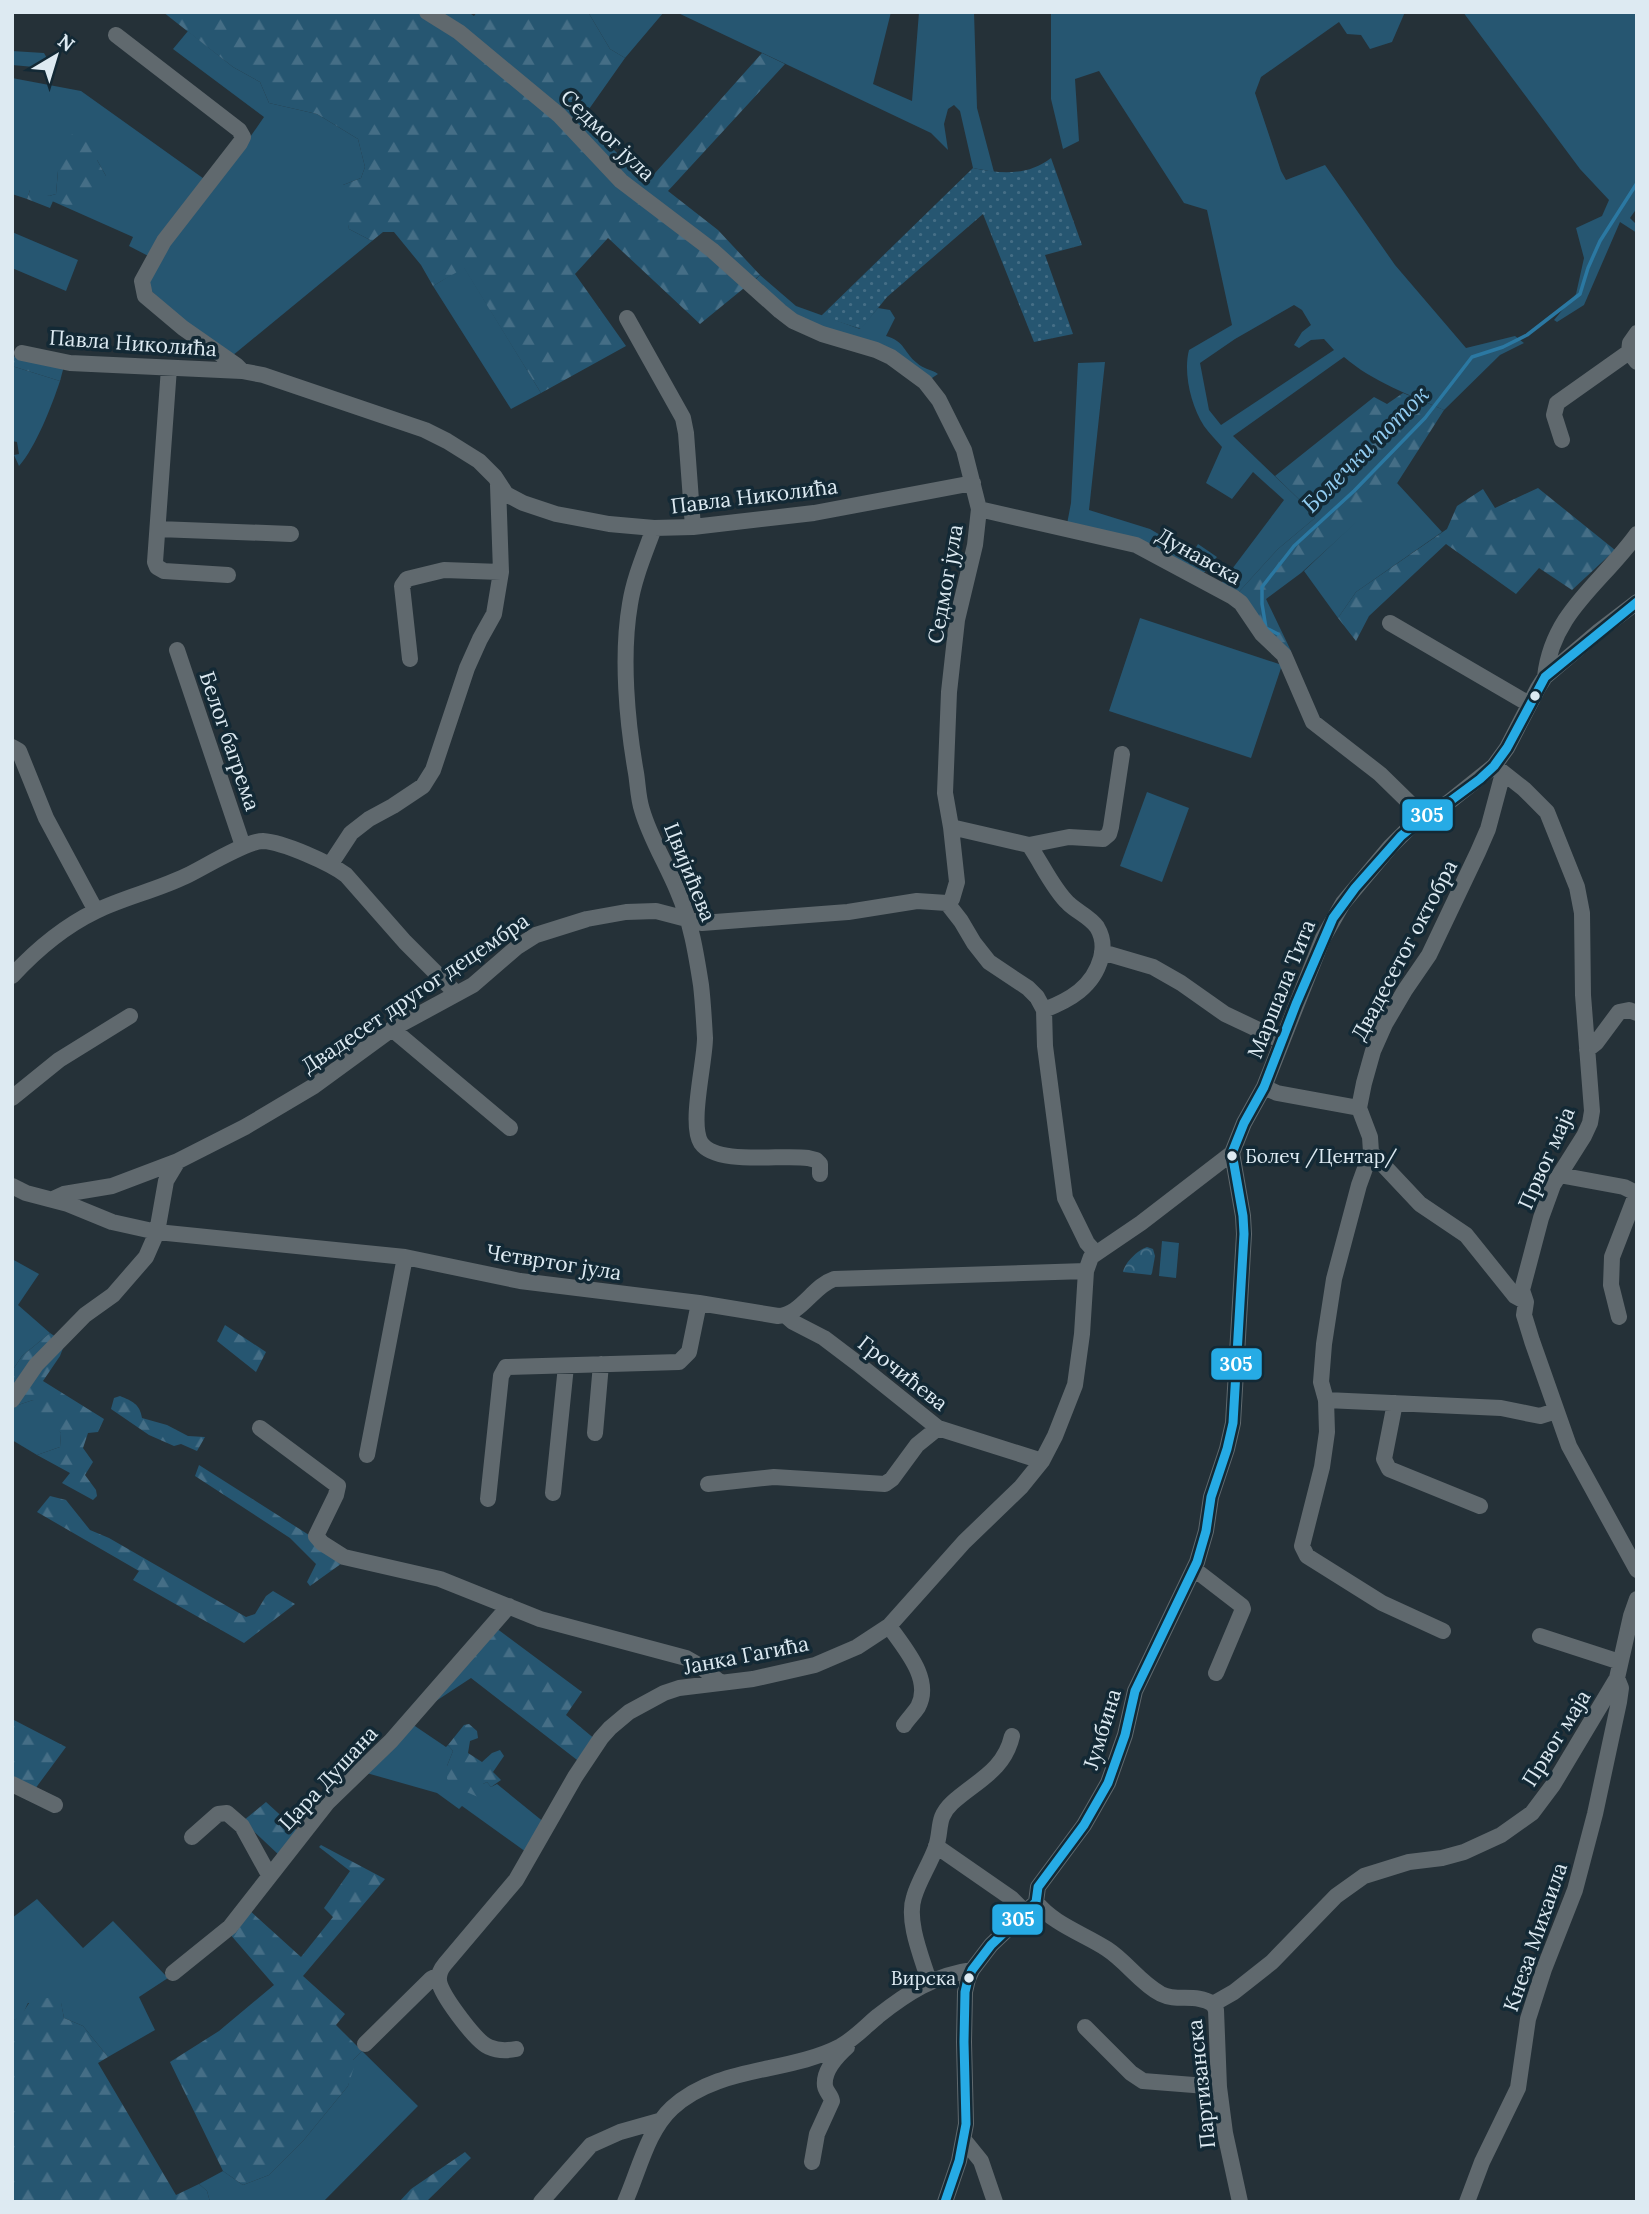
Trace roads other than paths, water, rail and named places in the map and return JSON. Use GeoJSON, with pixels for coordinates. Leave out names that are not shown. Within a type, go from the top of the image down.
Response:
{"type":"FeatureCollection","features":[{"type":"Feature","properties":{"kind":"street","name":"Седмог јула"},"geometry":{"type":"LineString","coordinates":[[426,12],[459,32],[559,115],[621,181],[712,250],[793,321],[822,334],[876,350],[925,382],[939,400],[964,450],[979,509],[973,555],[957,620],[949,692],[945,793],[957,882],[952,899],[947,903]]}},
{"type":"Feature","properties":{"kind":"street","name":"Павла Николића"},"geometry":{"type":"LineString","coordinates":[[116,35],[242,134],[240,143],[164,241],[142,281],[142,286],[145,296],[242,371]]}},
{"type":"Feature","properties":{"kind":"street"},"geometry":{"type":"LineString","coordinates":[[626,318],[682,418],[686,433],[693,527]]}},
{"type":"Feature","properties":{"kind":"street"},"geometry":{"type":"LineString","coordinates":[[1562,440],[1554,415],[1558,403],[1633,357],[1630,343],[1637,333]]}},
{"type":"Feature","properties":{"kind":"street","name":"Павла Николића"},"geometry":{"type":"LineString","coordinates":[[22,353],[70,363],[262,374],[425,430],[479,461],[512,498],[544,511],[609,524],[654,528],[693,527],[814,513],[973,483]]}},
{"type":"Feature","properties":{"kind":"street"},"geometry":{"type":"LineString","coordinates":[[169,368],[155,562],[160,570],[228,575]]}},
{"type":"Feature","properties":{"kind":"street"},"geometry":{"type":"LineString","coordinates":[[330,865],[351,833],[360,825],[416,791],[431,776],[456,708],[467,668],[494,614],[501,572],[499,485]]}},
{"type":"Feature","properties":{"kind":"street","name":"Дунавска"},"geometry":{"type":"LineString","coordinates":[[979,509],[1136,545],[1233,597],[1241,603],[1262,634],[1284,655],[1313,722],[1380,774],[1424,817]]}},
{"type":"Feature","properties":{"kind":"street","name":"Цвијићева"},"geometry":{"type":"LineString","coordinates":[[654,528],[635,580],[630,605],[627,671],[629,729],[642,810],[689,922],[701,987],[705,1038],[697,1131],[701,1142],[709,1150],[722,1156],[808,1158],[820,1164],[820,1174]]}},
{"type":"Feature","properties":{"kind":"street"},"geometry":{"type":"LineString","coordinates":[[158,529],[291,534]]}},
{"type":"Feature","properties":{"kind":"street"},"geometry":{"type":"LineString","coordinates":[[1545,677],[1551,649],[1570,612],[1637,534]]}},
{"type":"Feature","properties":{"kind":"street"},"geometry":{"type":"LineString","coordinates":[[410,659],[402,586],[407,579],[444,570],[501,572]]}},
{"type":"Feature","properties":{"kind":"street","name":"Маршала Тита"},"geometry":{"type":"LineString","coordinates":[[1086,1270],[1091,1257],[1141,1223],[1232,1153],[1240,1131],[1264,1087],[1333,918],[1343,903],[1390,847],[1424,817],[1499,769],[1529,704],[1545,677],[1637,602]]}},
{"type":"Feature","properties":{"kind":"street"},"geometry":{"type":"LineString","coordinates":[[1390,623],[1529,704]]}},
{"type":"Feature","properties":{"kind":"street","name":"Белог багрема"},"geometry":{"type":"LineString","coordinates":[[177,650],[243,846]]}},
{"type":"Feature","properties":{"kind":"street"},"geometry":{"type":"LineString","coordinates":[[12,747],[19,751],[46,818],[96,911]]}},
{"type":"Feature","properties":{"kind":"street"},"geometry":{"type":"LineString","coordinates":[[951,827],[1030,845],[1060,838],[1102,839],[1111,827],[1122,754]]}},
{"type":"Feature","properties":{"kind":"street","name":"Првог маја"},"geometry":{"type":"LineString","coordinates":[[1499,769],[1534,797],[1546,813],[1577,887],[1582,913],[1583,995],[1592,1111],[1590,1123],[1559,1175],[1541,1218],[1522,1290],[1526,1302],[1524,1315],[1569,1446],[1637,1570]]}},
{"type":"Feature","properties":{"kind":"street","name":"Двадесетог октобра"},"geometry":{"type":"LineString","coordinates":[[1359,1108],[1373,1051],[1385,1024],[1429,955],[1488,829],[1499,769]]}},
{"type":"Feature","properties":{"kind":"street"},"geometry":{"type":"LineString","coordinates":[[12,976],[38,950],[96,911],[183,878],[243,846],[263,841],[307,855],[346,875],[405,942],[456,993]]}},
{"type":"Feature","properties":{"kind":"street"},"geometry":{"type":"LineString","coordinates":[[1030,845],[1067,903],[1088,918],[1102,937],[1098,968],[1086,986],[1059,1004],[1044,1010]]}},
{"type":"Feature","properties":{"kind":"street","name":"Двадесет другог децембра"},"geometry":{"type":"LineString","coordinates":[[53,1199],[64,1194],[112,1186],[178,1161],[245,1127],[314,1086],[392,1029],[473,985],[501,959],[536,934],[562,925],[626,912],[656,911],[689,922],[702,923],[848,912],[917,901],[947,903]]}},
{"type":"Feature","properties":{"kind":"street"},"geometry":{"type":"LineString","coordinates":[[947,903],[989,962],[1028,988],[1044,1010],[1045,1046],[1065,1198],[1087,1244],[1096,1253]]}},
{"type":"Feature","properties":{"kind":"street"},"geometry":{"type":"LineString","coordinates":[[1102,952],[1153,968],[1225,1014],[1282,1041]]}},
{"type":"Feature","properties":{"kind":"street"},"geometry":{"type":"LineString","coordinates":[[1587,1050],[1596,1043],[1619,1012],[1627,1010],[1637,1013]]}},
{"type":"Feature","properties":{"kind":"street"},"geometry":{"type":"LineString","coordinates":[[12,1098],[59,1060],[130,1016]]}},
{"type":"Feature","properties":{"kind":"street"},"geometry":{"type":"LineString","coordinates":[[392,1029],[510,1128]]}},
{"type":"Feature","properties":{"kind":"street"},"geometry":{"type":"LineString","coordinates":[[1264,1087],[1277,1093],[1359,1108],[1370,1137],[1371,1152],[1359,1185],[1334,1279],[1321,1382],[1328,1423],[1322,1467],[1303,1551],[1382,1603],[1443,1631]]}},
{"type":"Feature","properties":{"kind":"street"},"geometry":{"type":"LineString","coordinates":[[1371,1152],[1420,1204],[1466,1235],[1515,1296],[1526,1302]]}},
{"type":"Feature","properties":{"kind":"street","name":"Јумбина"},"geometry":{"type":"LineString","coordinates":[[945,2202],[955,2178],[964,2140],[965,1992],[972,1970],[990,1945],[1030,1907],[1038,1887],[1084,1825],[1108,1783],[1125,1735],[1135,1691],[1194,1569],[1205,1538],[1212,1497],[1232,1432],[1244,1234],[1232,1153]]}},
{"type":"Feature","properties":{"kind":"street"},"geometry":{"type":"LineString","coordinates":[[12,1400],[36,1365],[85,1315],[113,1295],[135,1271],[152,1246],[166,1181],[178,1161]]}},
{"type":"Feature","properties":{"kind":"street"},"geometry":{"type":"LineString","coordinates":[[1559,1175],[1624,1187],[1634,1192],[1634,1200],[1612,1257],[1611,1285],[1619,1317]]}},
{"type":"Feature","properties":{"kind":"street","name":"Четвртог јула"},"geometry":{"type":"LineString","coordinates":[[12,1185],[26,1193],[53,1199],[111,1222],[157,1232],[405,1257],[520,1281],[785,1315]]}},
{"type":"Feature","properties":{"kind":"street"},"geometry":{"type":"LineString","coordinates":[[367,1455],[405,1257]]}},
{"type":"Feature","properties":{"kind":"street"},"geometry":{"type":"LineString","coordinates":[[785,1315],[827,1281],[834,1279],[1086,1270]]}},
{"type":"Feature","properties":{"kind":"street","name":"Јанка Гагића"},"geometry":{"type":"LineString","coordinates":[[365,2044],[431,1979],[439,1975],[444,1964],[516,1880],[575,1776],[610,1728],[629,1712],[679,1688],[752,1679],[815,1665],[857,1647],[890,1626],[964,1542],[1021,1487],[1042,1461],[1075,1385],[1083,1334],[1086,1270]]}},
{"type":"Feature","properties":{"kind":"street"},"geometry":{"type":"LineString","coordinates":[[488,1499],[503,1371],[506,1367],[679,1362],[689,1352],[699,1303]]}},
{"type":"Feature","properties":{"kind":"street","name":"Грочићева"},"geometry":{"type":"LineString","coordinates":[[785,1315],[824,1338],[858,1363],[938,1428],[1042,1461]]}},
{"type":"Feature","properties":{"kind":"street"},"geometry":{"type":"LineString","coordinates":[[595,1433],[601,1364]]}},
{"type":"Feature","properties":{"kind":"street"},"geometry":{"type":"LineString","coordinates":[[553,1493],[566,1366]]}},
{"type":"Feature","properties":{"kind":"street"},"geometry":{"type":"LineString","coordinates":[[1326,1400],[1502,1408],[1539,1416],[1556,1411]]}},
{"type":"Feature","properties":{"kind":"street"},"geometry":{"type":"LineString","coordinates":[[1395,1403],[1384,1459],[1389,1469],[1480,1506]]}},
{"type":"Feature","properties":{"kind":"street"},"geometry":{"type":"LineString","coordinates":[[260,1428],[338,1486],[317,1539],[344,1557],[440,1579],[568,1628],[686,1658],[721,1683]]}},
{"type":"Feature","properties":{"kind":"street"},"geometry":{"type":"LineString","coordinates":[[708,1484],[774,1478],[885,1484],[892,1479],[917,1445],[938,1428]]}},
{"type":"Feature","properties":{"kind":"street"},"geometry":{"type":"LineString","coordinates":[[1194,1569],[1243,1609],[1216,1673]]}},
{"type":"Feature","properties":{"kind":"street","name":"Првог маја"},"geometry":{"type":"LineString","coordinates":[[1213,2004],[1234,1992],[1272,1962],[1336,1896],[1364,1876],[1409,1862],[1464,1852],[1501,1835],[1532,1813],[1553,1785],[1618,1670],[1637,1599]]}},
{"type":"Feature","properties":{"kind":"street","name":"Цара Душана"},"geometry":{"type":"LineString","coordinates":[[173,1973],[230,1927],[327,1803],[391,1741],[509,1606]]}},
{"type":"Feature","properties":{"kind":"street"},"geometry":{"type":"LineString","coordinates":[[890,1626],[917,1668],[922,1691],[918,1706],[904,1725]]}},
{"type":"Feature","properties":{"kind":"street"},"geometry":{"type":"LineString","coordinates":[[1540,1636],[1618,1670]]}},
{"type":"Feature","properties":{"kind":"street","name":"Кнеза Михаила"},"geometry":{"type":"LineString","coordinates":[[1468,2202],[1482,2162],[1518,2088],[1528,2019],[1575,1890],[1612,1741],[1620,1692],[1618,1670]]}},
{"type":"Feature","properties":{"kind":"street"},"geometry":{"type":"LineString","coordinates":[[929,1981],[915,1934],[912,1901],[936,1846],[939,1823],[944,1813],[953,1802],[996,1768],[1004,1757],[1012,1736]]}},
{"type":"Feature","properties":{"kind":"street"},"geometry":{"type":"LineString","coordinates":[[12,1784],[55,1805]]}},
{"type":"Feature","properties":{"kind":"street"},"geometry":{"type":"LineString","coordinates":[[192,1838],[218,1814],[227,1813],[242,1826],[269,1875]]}},
{"type":"Feature","properties":{"kind":"street","name":"Партизанска"},"geometry":{"type":"LineString","coordinates":[[936,1846],[1011,1898],[1049,1915],[1108,1949],[1146,1984],[1162,1994],[1169,1997],[1197,1998],[1213,2004],[1216,2010],[1219,2087],[1225,2133],[1240,2202]]}},
{"type":"Feature","properties":{"kind":"street"},"geometry":{"type":"LineString","coordinates":[[625,2202],[659,2121],[692,2093],[729,2077],[825,2053],[854,2037],[896,2002],[929,1981],[972,1970]]}},
{"type":"Feature","properties":{"kind":"street"},"geometry":{"type":"LineString","coordinates":[[439,1975],[440,1985],[462,2021],[483,2044],[505,2051],[516,2049]]}},
{"type":"Feature","properties":{"kind":"street"},"geometry":{"type":"LineString","coordinates":[[1085,2027],[1131,2073],[1143,2081],[1219,2087]]}},
{"type":"Feature","properties":{"kind":"street"},"geometry":{"type":"LineString","coordinates":[[812,2162],[817,2134],[832,2101],[825,2086],[828,2070],[834,2060],[852,2044],[854,2037]]}},
{"type":"Feature","properties":{"kind":"street"},"geometry":{"type":"LineString","coordinates":[[541,2202],[591,2145],[620,2132],[659,2121]]}},
{"type":"Feature","properties":{"kind":"street"},"geometry":{"type":"LineString","coordinates":[[964,2140],[981,2161],[995,2202]]}},
{"type":"Feature","properties":{"kind":"waterway","name":"Болечки поток"},"geometry":{"type":"LineString","coordinates":[[1278,634],[1266,628],[1262,587],[1294,546],[1354,491],[1425,418],[1472,357],[1503,347],[1527,335],[1580,294],[1600,241],[1637,183]]}},
{"type":"Feature","properties":{"kind":"place","name":"Болеч /Центар/"},"geometry":{"type":"Point","coordinates":[1232,1156]}},
{"type":"Feature","properties":{"kind":"place","name":"Вирска"},"geometry":{"type":"Point","coordinates":[969,1978]}}]}
